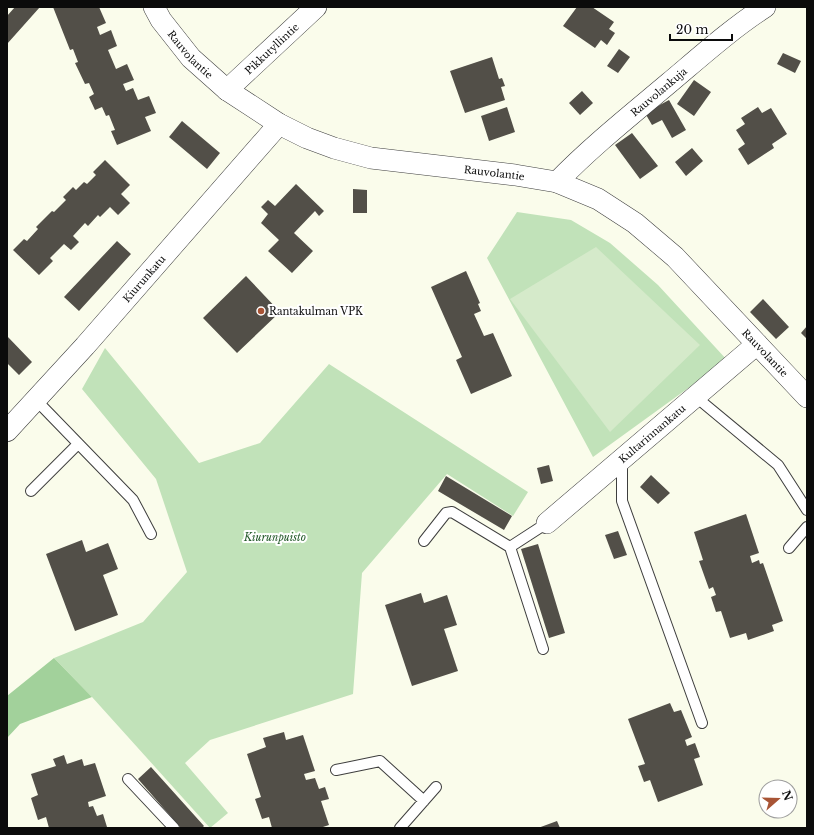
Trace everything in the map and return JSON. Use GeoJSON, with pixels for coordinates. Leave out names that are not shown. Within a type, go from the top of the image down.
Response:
{"type":"FeatureCollection","features":[{"type":"Feature","properties":{"kind":"street","name":"Rauvolantie"},"geometry":{"type":"LineString","coordinates":[[154,7],[161,20],[191,58],[227,90],[279,124],[307,138],[334,148],[371,158],[515,175],[557,182],[598,199],[635,223],[675,257],[807,397]]}},
{"type":"Feature","properties":{"kind":"street","name":"Pikkutyllintie"},"geometry":{"type":"LineString","coordinates":[[227,90],[316,7]]}},
{"type":"Feature","properties":{"kind":"street","name":"Rauvolankuja"},"geometry":{"type":"LineString","coordinates":[[557,182],[589,151],[718,42],[752,15],[765,7]]}},
{"type":"Feature","properties":{"kind":"street","name":"Kiurunkatu"},"geometry":{"type":"LineString","coordinates":[[7,431],[85,346],[279,124]]}},
{"type":"Feature","properties":{"kind":"street","name":"Kultarinnankatu"},"geometry":{"type":"LineString","coordinates":[[547,523],[757,344]]}},
{"type":"Feature","properties":{"kind":"lane"},"geometry":{"type":"LineString","coordinates":[[696,397],[778,465],[807,510]]}},
{"type":"Feature","properties":{"kind":"lane"},"geometry":{"type":"LineString","coordinates":[[36,400],[134,500],[152,534]]}},
{"type":"Feature","properties":{"kind":"lane"},"geometry":{"type":"LineString","coordinates":[[31,491],[78,444]]}},
{"type":"Feature","properties":{"kind":"lane"},"geometry":{"type":"LineString","coordinates":[[622,460],[622,501],[702,723]]}},
{"type":"Feature","properties":{"kind":"lane"},"geometry":{"type":"LineString","coordinates":[[424,542],[446,513],[452,512],[510,547],[543,649]]}},
{"type":"Feature","properties":{"kind":"lane"},"geometry":{"type":"LineString","coordinates":[[510,547],[547,523]]}},
{"type":"Feature","properties":{"kind":"lane"},"geometry":{"type":"LineString","coordinates":[[789,548],[807,527]]}},
{"type":"Feature","properties":{"kind":"lane"},"geometry":{"type":"LineString","coordinates":[[336,770],[380,761],[424,801]]}},
{"type":"Feature","properties":{"kind":"lane"},"geometry":{"type":"LineString","coordinates":[[128,779],[174,828]]}},
{"type":"Feature","properties":{"kind":"lane"},"geometry":{"type":"LineString","coordinates":[[400,828],[436,786]]}},
{"type":"Feature","properties":{"kind":"green space"},"geometry":{"type":"Polygon","coordinates":[[[517,212],[571,220],[610,243],[658,285],[727,360],[593,457],[487,258],[517,212]]]}},
{"type":"Feature","properties":{"kind":"green space"},"geometry":{"type":"Polygon","coordinates":[[[596,247],[700,345],[610,432],[510,299],[596,247]]]}},
{"type":"Feature","properties":{"kind":"green space","name":"Kiurunpuisto"},"geometry":{"type":"Polygon","coordinates":[[[105,348],[199,463],[260,443],[329,364],[528,492],[513,516],[447,474],[362,573],[353,694],[210,740],[185,763],[228,813],[210,828],[92,697],[54,658],[143,622],[187,572],[156,479],[82,389],[105,348]]]}},
{"type":"Feature","properties":{"kind":"green space"},"geometry":{"type":"Polygon","coordinates":[[[54,658],[92,697],[20,724],[7,738],[7,696],[54,658]]]}},
{"type":"Feature","properties":{"kind":"building"},"geometry":{"type":"Polygon","coordinates":[[[15,7],[40,7],[7,44],[7,16],[15,7]]]}},
{"type":"Feature","properties":{"kind":"building"},"geometry":{"type":"Polygon","coordinates":[[[53,7],[99,7],[106,23],[97,27],[100,35],[111,30],[117,46],[108,50],[116,69],[127,64],[134,80],[123,84],[126,91],[133,88],[138,100],[149,96],[156,113],[145,117],[151,131],[117,145],[111,131],[115,130],[109,115],[106,116],[102,107],[95,110],[89,97],[94,94],[89,83],[85,84],[75,63],[78,62],[73,49],[70,50],[53,7]]]}},
{"type":"Feature","properties":{"kind":"building"},"geometry":{"type":"Polygon","coordinates":[[[577,7],[592,7],[614,22],[609,29],[615,33],[607,45],[601,40],[595,48],[563,26],[577,7]]]}},
{"type":"Feature","properties":{"kind":"building"},"geometry":{"type":"Polygon","coordinates":[[[619,49],[630,57],[618,73],[607,66],[619,49]]]}},
{"type":"Feature","properties":{"kind":"building"},"geometry":{"type":"Polygon","coordinates":[[[783,53],[801,61],[795,73],[777,64],[783,53]]]}},
{"type":"Feature","properties":{"kind":"building"},"geometry":{"type":"Polygon","coordinates":[[[492,57],[499,79],[502,78],[505,86],[501,87],[505,100],[465,113],[450,71],[492,57]]]}},
{"type":"Feature","properties":{"kind":"building"},"geometry":{"type":"Polygon","coordinates":[[[694,80],[711,92],[694,116],[677,104],[694,80]]]}},
{"type":"Feature","properties":{"kind":"building"},"geometry":{"type":"Polygon","coordinates":[[[582,91],[593,103],[580,115],[569,103],[582,91]]]}},
{"type":"Feature","properties":{"kind":"building"},"geometry":{"type":"Polygon","coordinates":[[[669,100],[686,130],[672,138],[662,120],[652,125],[645,113],[669,100]]]}},
{"type":"Feature","properties":{"kind":"building"},"geometry":{"type":"Polygon","coordinates":[[[507,107],[515,132],[489,141],[481,116],[507,107]]]}},
{"type":"Feature","properties":{"kind":"building"},"geometry":{"type":"Polygon","coordinates":[[[758,107],[762,113],[771,108],[787,134],[772,144],[774,148],[748,165],[738,149],[745,144],[736,130],[745,124],[741,118],[758,107]]]}},
{"type":"Feature","properties":{"kind":"building"},"geometry":{"type":"Polygon","coordinates":[[[182,121],[220,153],[207,169],[169,137],[182,121]]]}},
{"type":"Feature","properties":{"kind":"building"},"geometry":{"type":"Polygon","coordinates":[[[632,133],[658,166],[640,179],[615,145],[632,133]]]}},
{"type":"Feature","properties":{"kind":"building"},"geometry":{"type":"Polygon","coordinates":[[[692,148],[703,161],[686,176],[675,162],[692,148]]]}},
{"type":"Feature","properties":{"kind":"building"},"geometry":{"type":"Polygon","coordinates":[[[105,160],[130,185],[121,194],[130,203],[118,215],[110,207],[100,217],[98,215],[88,226],[85,223],[73,236],[79,242],[71,250],[64,244],[50,258],[53,261],[39,275],[13,250],[24,239],[27,241],[38,229],[36,227],[66,200],[63,197],[73,187],[76,190],[84,182],[87,184],[96,175],[93,172],[105,160]]]}},
{"type":"Feature","properties":{"kind":"building"},"geometry":{"type":"Polygon","coordinates":[[[296,184],[324,211],[319,216],[315,211],[294,233],[313,251],[292,273],[268,251],[279,240],[261,223],[268,214],[261,207],[268,200],[275,206],[296,184]]]}},
{"type":"Feature","properties":{"kind":"building"},"geometry":{"type":"Polygon","coordinates":[[[353,189],[367,190],[367,213],[353,213],[353,189]]]}},
{"type":"Feature","properties":{"kind":"building"},"geometry":{"type":"Polygon","coordinates":[[[117,241],[131,254],[79,311],[64,297],[117,241]]]}},
{"type":"Feature","properties":{"kind":"building"},"geometry":{"type":"Polygon","coordinates":[[[466,271],[480,303],[478,304],[481,311],[474,314],[484,336],[493,333],[512,376],[471,394],[456,360],[462,357],[431,287],[466,271]]]}},
{"type":"Feature","properties":{"kind":"building"},"geometry":{"type":"Polygon","coordinates":[[[246,276],[280,312],[237,353],[203,318],[246,276]]]}},
{"type":"Feature","properties":{"kind":"building"},"geometry":{"type":"Polygon","coordinates":[[[763,299],[789,327],[776,339],[750,312],[763,299]]]}},
{"type":"Feature","properties":{"kind":"building"},"geometry":{"type":"Polygon","coordinates":[[[807,326],[807,339],[801,333],[807,326]]]}},
{"type":"Feature","properties":{"kind":"building"},"geometry":{"type":"Polygon","coordinates":[[[7,336],[32,362],[19,375],[7,363],[7,336]]]}},
{"type":"Feature","properties":{"kind":"building"},"geometry":{"type":"Polygon","coordinates":[[[549,465],[553,481],[541,484],[537,468],[549,465]]]}},
{"type":"Feature","properties":{"kind":"building"},"geometry":{"type":"Polygon","coordinates":[[[651,475],[670,493],[658,504],[640,487],[651,475]]]}},
{"type":"Feature","properties":{"kind":"building"},"geometry":{"type":"Polygon","coordinates":[[[446,476],[512,516],[504,530],[438,491],[446,476]]]}},
{"type":"Feature","properties":{"kind":"building"},"geometry":{"type":"Polygon","coordinates":[[[746,514],[759,553],[750,556],[752,563],[759,560],[760,564],[763,563],[783,621],[772,625],[774,631],[748,640],[746,633],[730,638],[721,611],[716,612],[711,597],[716,595],[713,587],[709,589],[699,561],[703,560],[694,532],[746,514]]]}},
{"type":"Feature","properties":{"kind":"building"},"geometry":{"type":"Polygon","coordinates":[[[618,531],[627,555],[614,559],[605,535],[618,531]]]}},
{"type":"Feature","properties":{"kind":"building"},"geometry":{"type":"Polygon","coordinates":[[[82,540],[86,552],[108,543],[118,569],[103,575],[118,615],[75,631],[46,554],[82,540]]]}},
{"type":"Feature","properties":{"kind":"building"},"geometry":{"type":"Polygon","coordinates":[[[538,544],[565,633],[549,638],[521,549],[538,544]]]}},
{"type":"Feature","properties":{"kind":"building"},"geometry":{"type":"Polygon","coordinates":[[[421,593],[424,603],[447,595],[457,625],[444,629],[458,671],[412,686],[385,605],[421,593]]]}},
{"type":"Feature","properties":{"kind":"building"},"geometry":{"type":"Polygon","coordinates":[[[670,703],[674,712],[681,710],[692,737],[685,740],[687,746],[695,743],[700,757],[694,759],[703,785],[658,802],[650,780],[644,782],[638,766],[645,764],[628,719],[670,703]]]}},
{"type":"Feature","properties":{"kind":"building"},"geometry":{"type":"Polygon","coordinates":[[[284,732],[286,740],[303,735],[315,771],[304,774],[306,780],[315,778],[319,789],[325,787],[329,799],[321,801],[329,825],[320,828],[272,828],[269,817],[262,819],[255,799],[261,797],[247,754],[266,747],[263,738],[284,732]]]}},
{"type":"Feature","properties":{"kind":"building"},"geometry":{"type":"Polygon","coordinates":[[[64,755],[67,764],[82,759],[84,766],[95,763],[106,796],[88,802],[89,807],[93,806],[97,816],[103,814],[107,827],[49,828],[46,817],[38,820],[31,798],[38,795],[31,774],[56,766],[53,759],[64,755]]]}},
{"type":"Feature","properties":{"kind":"building"},"geometry":{"type":"Polygon","coordinates":[[[151,767],[204,826],[202,828],[181,828],[138,779],[151,767]]]}},
{"type":"Feature","properties":{"kind":"building"},"geometry":{"type":"Polygon","coordinates":[[[557,821],[560,828],[538,828],[557,821]]]}},
{"type":"Feature","properties":{"kind":"place","name":"Rantakulman VPK"},"geometry":{"type":"Point","coordinates":[261,311]}}]}
